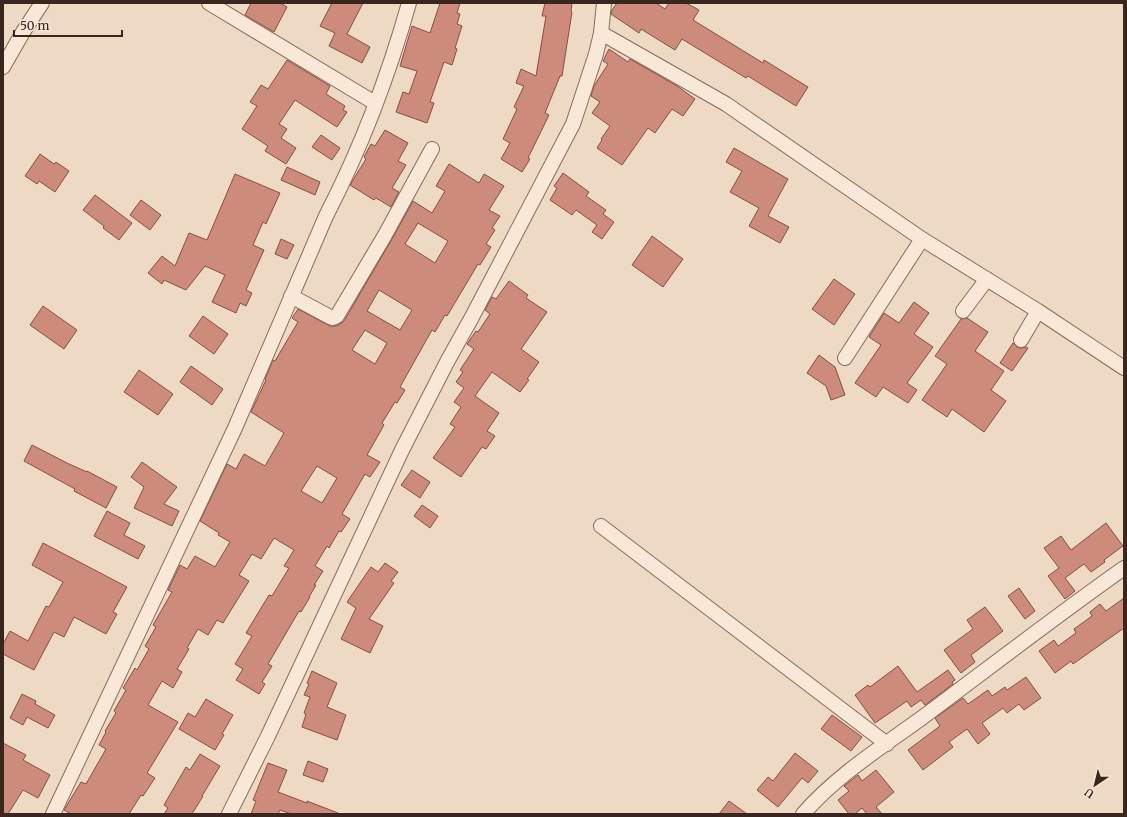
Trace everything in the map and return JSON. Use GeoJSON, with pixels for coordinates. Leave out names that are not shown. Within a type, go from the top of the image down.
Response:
{"type":"FeatureCollection","features":[{"type":"Feature","properties":{"kind":"street"},"geometry":{"type":"LineString","coordinates":[[3,67],[42,3]]}},
{"type":"Feature","properties":{"kind":"street"},"geometry":{"type":"LineString","coordinates":[[209,3],[375,103]]}},
{"type":"Feature","properties":{"kind":"street"},"geometry":{"type":"LineString","coordinates":[[53,814],[235,428],[326,216],[339,191],[375,103],[409,3]]}},
{"type":"Feature","properties":{"kind":"street"},"geometry":{"type":"LineString","coordinates":[[229,814],[268,736],[402,450],[446,362],[472,317],[573,124],[596,54],[601,33],[604,3]]}},
{"type":"Feature","properties":{"kind":"street"},"geometry":{"type":"LineString","coordinates":[[601,33],[726,104],[922,239],[1038,311],[1124,368]]}},
{"type":"Feature","properties":{"kind":"street"},"geometry":{"type":"LineString","coordinates":[[292,296],[333,318],[336,316],[385,235],[432,149]]}},
{"type":"Feature","properties":{"kind":"street"},"geometry":{"type":"LineString","coordinates":[[845,358],[922,239]]}},
{"type":"Feature","properties":{"kind":"street"},"geometry":{"type":"LineString","coordinates":[[963,311],[987,279]]}},
{"type":"Feature","properties":{"kind":"street"},"geometry":{"type":"LineString","coordinates":[[1022,340],[1038,311]]}},
{"type":"Feature","properties":{"kind":"street"},"geometry":{"type":"LineString","coordinates":[[601,526],[887,744]]}},
{"type":"Feature","properties":{"kind":"street"},"geometry":{"type":"LineString","coordinates":[[803,814],[814,802],[852,768],[887,744],[1084,596],[1124,568]]}},
{"type":"Feature","properties":{"kind":"building"},"geometry":{"type":"Polygon","coordinates":[[[251,3],[280,3],[287,7],[274,32],[245,15],[251,3]]]}},
{"type":"Feature","properties":{"kind":"building"},"geometry":{"type":"Polygon","coordinates":[[[332,3],[363,3],[347,34],[370,47],[362,63],[329,46],[335,33],[320,26],[332,3]]]}},
{"type":"Feature","properties":{"kind":"building"},"geometry":{"type":"Polygon","coordinates":[[[440,3],[460,3],[457,13],[460,14],[457,24],[462,26],[455,48],[457,49],[452,65],[444,62],[430,102],[434,103],[427,123],[396,112],[403,92],[409,94],[417,71],[400,66],[412,26],[430,33],[440,3]]]}},
{"type":"Feature","properties":{"kind":"building"},"geometry":{"type":"Polygon","coordinates":[[[545,3],[572,3],[572,12],[562,76],[560,76],[545,113],[549,115],[528,158],[530,159],[522,172],[501,159],[510,143],[503,139],[517,109],[514,107],[524,86],[516,83],[521,69],[536,76],[546,16],[542,16],[545,3]]]}},
{"type":"Feature","properties":{"kind":"building"},"geometry":{"type":"Polygon","coordinates":[[[617,3],[656,3],[665,9],[669,3],[686,3],[699,10],[693,20],[763,63],[764,60],[808,87],[796,106],[748,76],[746,78],[682,39],[675,50],[641,29],[639,33],[611,14],[617,3]]]}},
{"type":"Feature","properties":{"kind":"building"},"geometry":{"type":"Polygon","coordinates":[[[609,49],[628,62],[630,59],[677,86],[695,99],[683,116],[672,109],[655,133],[648,128],[622,165],[597,148],[610,126],[592,113],[600,102],[591,96],[594,86],[608,64],[603,61],[609,49]]]}},
{"type":"Feature","properties":{"kind":"building"},"geometry":{"type":"Polygon","coordinates":[[[287,60],[330,86],[326,94],[345,106],[343,110],[347,112],[337,127],[295,100],[279,124],[287,129],[281,138],[296,148],[286,164],[265,151],[268,146],[242,129],[257,106],[250,102],[261,85],[268,89],[287,60]]]}},
{"type":"Feature","properties":{"kind":"building"},"geometry":{"type":"Polygon","coordinates":[[[385,130],[408,143],[398,161],[406,165],[392,188],[399,192],[391,207],[376,198],[374,200],[350,185],[366,159],[364,157],[371,144],[375,146],[385,130]]]}},
{"type":"Feature","properties":{"kind":"building"},"geometry":{"type":"Polygon","coordinates":[[[321,135],[340,148],[332,160],[312,147],[321,135]]]}},
{"type":"Feature","properties":{"kind":"building"},"geometry":{"type":"Polygon","coordinates":[[[734,148],[788,179],[768,216],[789,227],[780,243],[749,226],[759,208],[730,192],[742,171],[726,162],[734,148]]]}},
{"type":"Feature","properties":{"kind":"building"},"geometry":{"type":"Polygon","coordinates":[[[40,154],[54,164],[56,162],[69,171],[55,192],[39,181],[37,184],[25,176],[40,154]]]}},
{"type":"Feature","properties":{"kind":"building"},"geometry":{"type":"Polygon","coordinates":[[[449,164],[479,183],[484,174],[504,186],[489,210],[500,216],[492,228],[495,230],[486,244],[491,247],[480,265],[478,264],[447,316],[445,315],[435,332],[432,330],[400,387],[405,390],[397,403],[395,402],[382,423],[384,425],[367,455],[380,462],[370,477],[365,474],[342,514],[350,519],[341,532],[339,531],[329,548],[327,546],[315,566],[323,571],[314,585],[316,585],[310,597],[301,612],[299,611],[268,664],[272,666],[262,682],[265,684],[259,694],[236,680],[243,669],[235,664],[252,636],[246,633],[269,595],[272,596],[289,568],[284,566],[294,550],[274,538],[261,559],[252,554],[239,575],[249,581],[223,623],[217,620],[208,635],[198,629],[187,648],[189,649],[177,669],[182,672],[173,688],[162,681],[148,705],[178,722],[147,773],[155,778],[143,796],[141,795],[129,814],[71,814],[64,810],[81,782],[86,784],[106,749],[99,745],[106,732],[105,731],[116,713],[114,711],[126,690],[123,688],[135,668],[137,670],[149,649],[145,646],[156,627],[153,625],[172,592],[168,590],[180,565],[187,569],[195,556],[215,567],[230,542],[200,521],[227,464],[236,469],[244,454],[265,466],[284,433],[251,412],[266,380],[265,379],[273,360],[275,361],[298,322],[292,318],[298,309],[330,326],[337,326],[344,321],[413,201],[432,213],[445,191],[436,186],[449,164]],[[418,223],[405,244],[435,263],[448,241],[418,223]],[[379,290],[367,311],[400,330],[412,310],[379,290]],[[365,330],[352,350],[375,364],[387,343],[365,330]],[[317,466],[301,491],[322,503],[337,478],[317,466]]]}},
{"type":"Feature","properties":{"kind":"building"},"geometry":{"type":"Polygon","coordinates":[[[287,167],[320,182],[315,195],[281,180],[287,167]]]}},
{"type":"Feature","properties":{"kind":"building"},"geometry":{"type":"Polygon","coordinates":[[[563,173],[589,192],[586,196],[606,210],[603,214],[614,222],[602,239],[592,232],[597,225],[576,210],[572,215],[550,200],[557,188],[554,186],[563,173]]]}},
{"type":"Feature","properties":{"kind":"building"},"geometry":{"type":"Polygon","coordinates":[[[235,174],[280,193],[266,224],[263,222],[253,245],[264,250],[246,290],[252,293],[246,306],[240,303],[236,313],[212,302],[225,275],[205,266],[186,290],[164,280],[162,284],[148,273],[162,256],[175,266],[189,233],[207,240],[235,174]]]}},
{"type":"Feature","properties":{"kind":"building"},"geometry":{"type":"Polygon","coordinates":[[[95,195],[132,223],[119,240],[83,210],[95,195]]]}},
{"type":"Feature","properties":{"kind":"building"},"geometry":{"type":"Polygon","coordinates":[[[141,200],[161,215],[150,230],[130,215],[141,200]]]}},
{"type":"Feature","properties":{"kind":"building"},"geometry":{"type":"Polygon","coordinates":[[[652,236],[683,259],[663,287],[632,265],[652,236]]]}},
{"type":"Feature","properties":{"kind":"building"},"geometry":{"type":"Polygon","coordinates":[[[281,239],[294,245],[287,259],[275,254],[281,239]]]}},
{"type":"Feature","properties":{"kind":"building"},"geometry":{"type":"Polygon","coordinates":[[[834,279],[855,294],[834,325],[812,309],[834,279]]]}},
{"type":"Feature","properties":{"kind":"building"},"geometry":{"type":"Polygon","coordinates":[[[509,281],[528,295],[526,298],[547,312],[521,349],[539,362],[520,392],[492,372],[475,396],[499,413],[487,431],[495,436],[486,449],[482,447],[461,477],[433,458],[455,427],[450,424],[461,407],[454,402],[464,388],[456,382],[463,372],[460,370],[474,349],[467,344],[476,331],[478,332],[490,314],[485,310],[492,297],[496,299],[509,281]]]}},
{"type":"Feature","properties":{"kind":"building"},"geometry":{"type":"Polygon","coordinates":[[[914,302],[929,313],[914,334],[933,347],[907,383],[917,390],[908,403],[883,387],[876,397],[855,383],[881,345],[869,337],[884,313],[899,323],[914,302]]]}},
{"type":"Feature","properties":{"kind":"building"},"geometry":{"type":"Polygon","coordinates":[[[43,306],[77,330],[64,349],[30,325],[43,306]]]}},
{"type":"Feature","properties":{"kind":"building"},"geometry":{"type":"Polygon","coordinates":[[[203,316],[228,334],[214,354],[189,336],[203,316]]]}},
{"type":"Feature","properties":{"kind":"building"},"geometry":{"type":"Polygon","coordinates":[[[967,318],[988,332],[975,351],[1004,371],[991,390],[1006,401],[984,432],[952,409],[947,417],[922,400],[947,364],[935,356],[961,319],[967,318]]]}},
{"type":"Feature","properties":{"kind":"building"},"geometry":{"type":"Polygon","coordinates":[[[1013,343],[1017,347],[1028,348],[1012,371],[1000,363],[1013,343]]]}},
{"type":"Feature","properties":{"kind":"building"},"geometry":{"type":"Polygon","coordinates":[[[819,355],[835,367],[845,395],[831,400],[826,386],[807,373],[819,355]]]}},
{"type":"Feature","properties":{"kind":"building"},"geometry":{"type":"Polygon","coordinates":[[[191,366],[223,389],[212,405],[180,382],[191,366]]]}},
{"type":"Feature","properties":{"kind":"building"},"geometry":{"type":"Polygon","coordinates":[[[139,370],[173,394],[158,415],[124,392],[139,370]]]}},
{"type":"Feature","properties":{"kind":"building"},"geometry":{"type":"Polygon","coordinates":[[[32,445],[117,487],[106,508],[24,461],[32,445]]]}},
{"type":"Feature","properties":{"kind":"building"},"geometry":{"type":"Polygon","coordinates":[[[142,462],[177,487],[164,504],[179,511],[172,526],[134,508],[144,487],[131,477],[142,462]]]}},
{"type":"Feature","properties":{"kind":"building"},"geometry":{"type":"Polygon","coordinates":[[[412,470],[430,482],[420,498],[401,485],[412,470]]]}},
{"type":"Feature","properties":{"kind":"building"},"geometry":{"type":"Polygon","coordinates":[[[422,505],[438,516],[430,528],[414,516],[422,505]]]}},
{"type":"Feature","properties":{"kind":"building"},"geometry":{"type":"Polygon","coordinates":[[[107,511],[130,523],[124,535],[145,546],[138,559],[94,536],[107,511]]]}},
{"type":"Feature","properties":{"kind":"building"},"geometry":{"type":"Polygon","coordinates":[[[1106,523],[1123,546],[1091,572],[1084,564],[1065,578],[1075,591],[1065,599],[1048,576],[1059,568],[1044,548],[1061,536],[1071,550],[1106,523]]]}},
{"type":"Feature","properties":{"kind":"building"},"geometry":{"type":"Polygon","coordinates":[[[43,543],[127,587],[113,612],[117,614],[106,634],[74,617],[64,637],[54,632],[34,670],[3,654],[3,644],[10,631],[28,641],[46,606],[49,607],[63,582],[32,565],[43,543]]]}},
{"type":"Feature","properties":{"kind":"building"},"geometry":{"type":"Polygon","coordinates":[[[385,563],[398,572],[391,581],[394,583],[369,619],[383,626],[370,653],[341,639],[356,608],[347,602],[371,567],[378,572],[385,563]]]}},
{"type":"Feature","properties":{"kind":"building"},"geometry":{"type":"Polygon","coordinates":[[[1019,588],[1035,611],[1025,619],[1008,596],[1019,588]]]}},
{"type":"Feature","properties":{"kind":"building"},"geometry":{"type":"Polygon","coordinates":[[[1124,598],[1124,628],[1073,664],[1071,661],[1055,673],[1039,651],[1054,640],[1058,646],[1076,633],[1074,629],[1092,616],[1090,612],[1100,604],[1106,611],[1124,598]]]}},
{"type":"Feature","properties":{"kind":"building"},"geometry":{"type":"Polygon","coordinates":[[[985,607],[1003,631],[971,655],[975,662],[961,673],[944,650],[973,629],[967,620],[985,607]]]}},
{"type":"Feature","properties":{"kind":"building"},"geometry":{"type":"Polygon","coordinates":[[[898,666],[917,692],[948,670],[955,680],[952,682],[953,684],[925,705],[921,700],[911,707],[907,701],[875,723],[855,695],[868,685],[870,687],[898,666]]]}},
{"type":"Feature","properties":{"kind":"building"},"geometry":{"type":"Polygon","coordinates":[[[312,671],[337,683],[327,707],[346,715],[337,740],[302,727],[306,714],[304,713],[310,697],[304,695],[309,684],[307,683],[312,671]]]}},
{"type":"Feature","properties":{"kind":"building"},"geometry":{"type":"Polygon","coordinates":[[[1026,677],[1041,698],[1024,710],[1019,704],[1007,713],[1003,708],[982,723],[990,734],[978,744],[967,729],[949,742],[953,747],[923,770],[908,750],[940,726],[935,718],[963,698],[968,704],[988,690],[992,696],[1005,687],[1007,690],[1026,677]]]}},
{"type":"Feature","properties":{"kind":"building"},"geometry":{"type":"Polygon","coordinates":[[[22,694],[36,701],[35,704],[55,715],[48,728],[27,717],[23,725],[10,718],[22,694]]]}},
{"type":"Feature","properties":{"kind":"building"},"geometry":{"type":"Polygon","coordinates":[[[206,699],[233,715],[215,750],[179,729],[188,713],[195,717],[206,699]]]}},
{"type":"Feature","properties":{"kind":"building"},"geometry":{"type":"Polygon","coordinates":[[[832,715],[862,737],[851,751],[821,729],[832,715]]]}},
{"type":"Feature","properties":{"kind":"building"},"geometry":{"type":"Polygon","coordinates":[[[3,743],[26,755],[23,760],[50,775],[38,798],[23,790],[8,814],[3,814],[3,743]]]}},
{"type":"Feature","properties":{"kind":"building"},"geometry":{"type":"Polygon","coordinates":[[[795,753],[818,771],[808,783],[802,778],[778,807],[757,790],[768,777],[773,781],[795,753]]]}},
{"type":"Feature","properties":{"kind":"building"},"geometry":{"type":"Polygon","coordinates":[[[200,754],[220,766],[203,796],[192,814],[164,814],[168,808],[164,805],[186,767],[190,770],[200,754]]]}},
{"type":"Feature","properties":{"kind":"building"},"geometry":{"type":"Polygon","coordinates":[[[308,761],[328,769],[323,782],[303,775],[308,761]]]}},
{"type":"Feature","properties":{"kind":"building"},"geometry":{"type":"Polygon","coordinates":[[[268,763],[287,770],[278,792],[338,813],[291,814],[280,810],[278,814],[251,814],[256,801],[253,800],[268,763]]]}},
{"type":"Feature","properties":{"kind":"building"},"geometry":{"type":"Polygon","coordinates":[[[876,770],[894,792],[876,807],[882,814],[867,814],[862,808],[855,814],[849,814],[838,800],[849,791],[844,786],[858,775],[862,781],[876,770]]]}},
{"type":"Feature","properties":{"kind":"building"},"geometry":{"type":"Polygon","coordinates":[[[729,801],[747,814],[719,814],[729,801]]]}}]}
